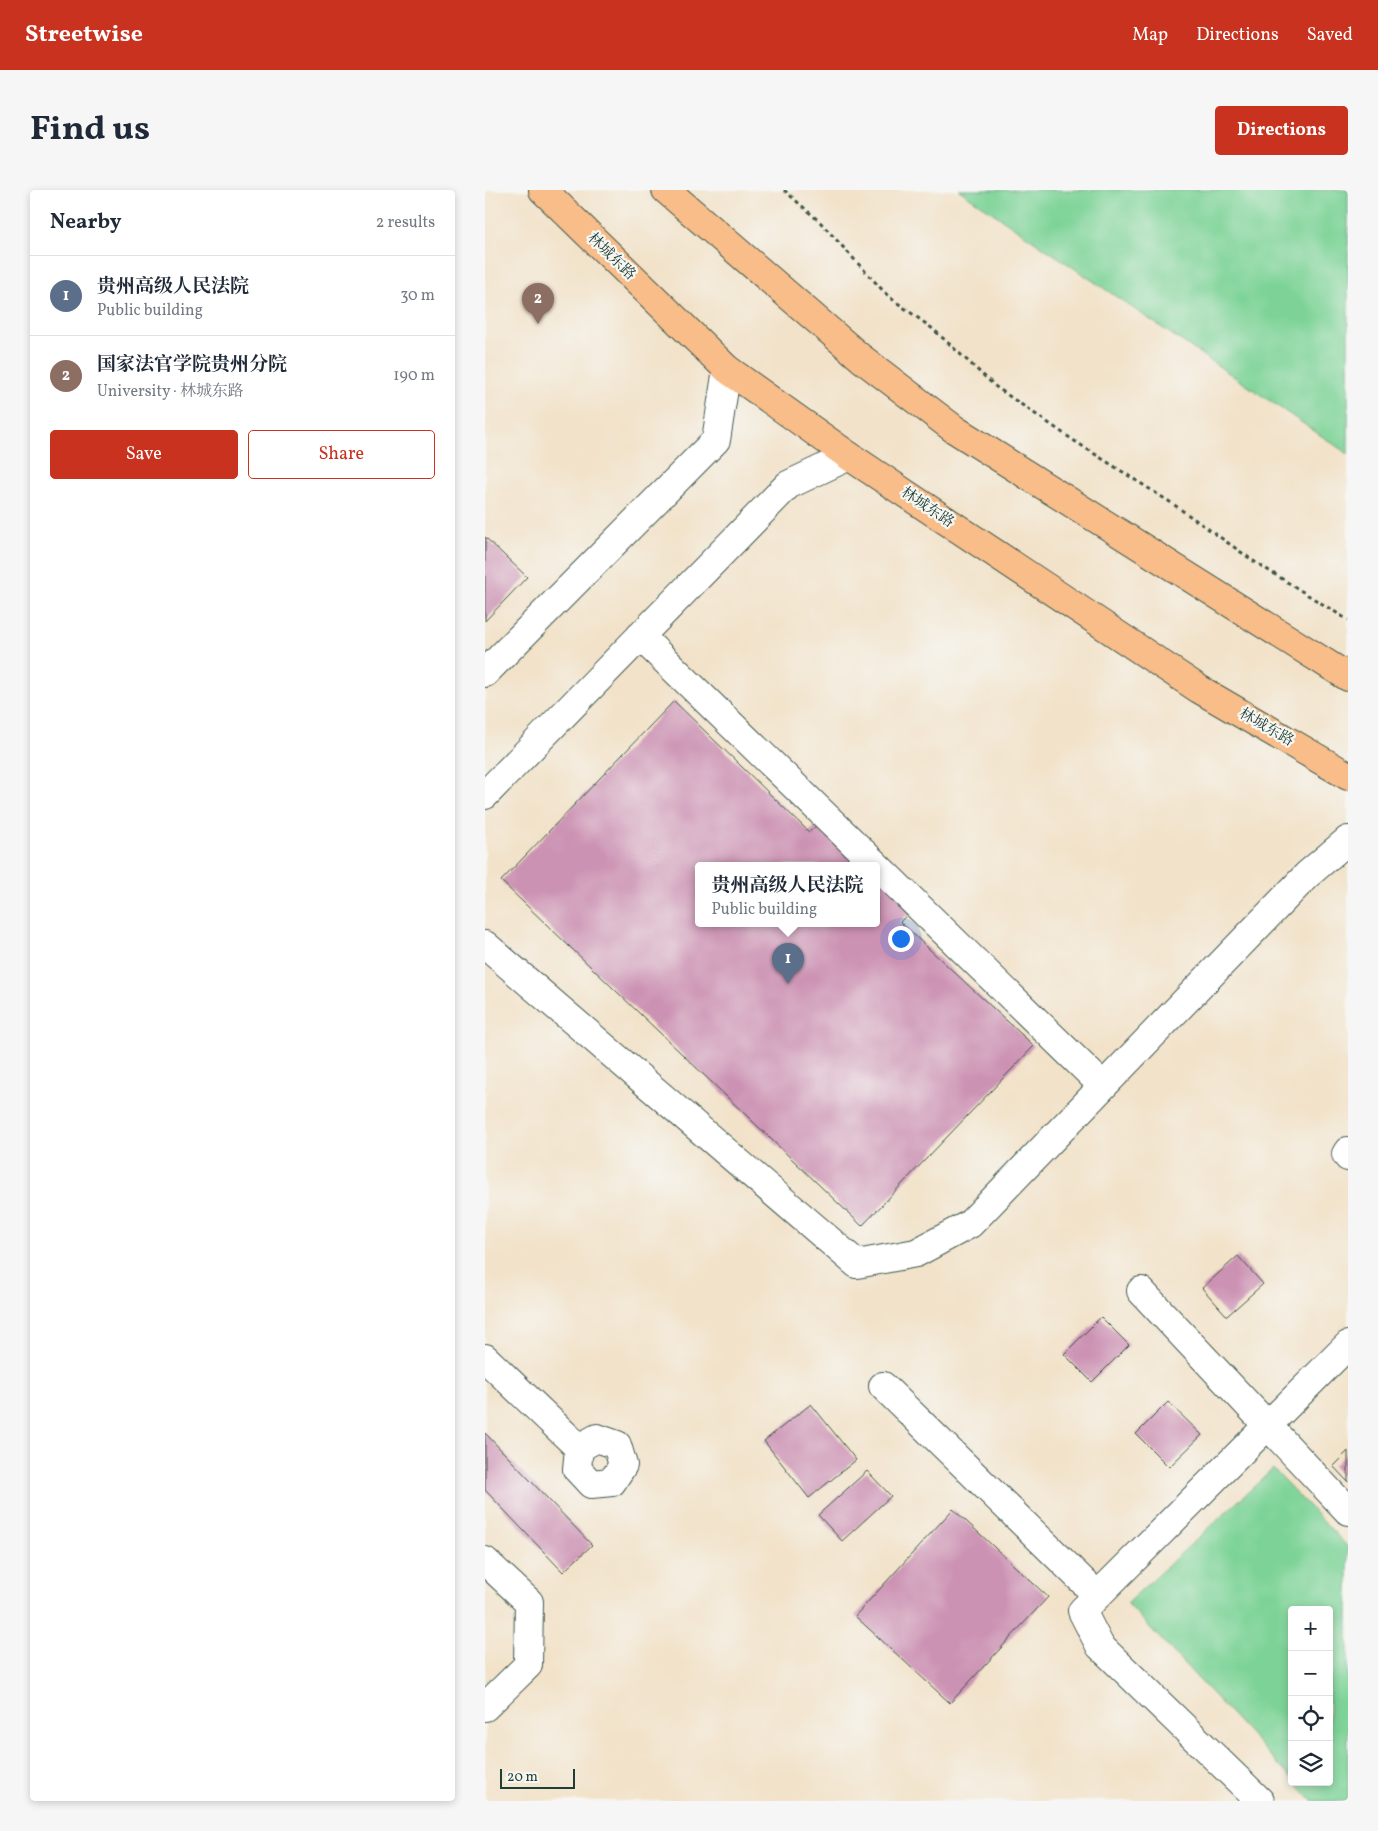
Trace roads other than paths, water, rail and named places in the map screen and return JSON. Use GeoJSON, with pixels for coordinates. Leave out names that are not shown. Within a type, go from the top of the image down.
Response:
{"type":"FeatureCollection","features":[{"type":"Feature","properties":{"kind":"main road","name":"林城东路"},"geometry":{"type":"LineString","coordinates":[[543,190],[727,369],[849,456],[1199,689],[1348,776]]}},
{"type":"Feature","properties":{"kind":"main road"},"geometry":{"type":"LineString","coordinates":[[666,190],[861,358],[954,429],[1348,677]]}},
{"type":"Feature","properties":{"kind":"street"},"geometry":{"type":"LineString","coordinates":[[485,673],[717,440],[727,369]]}},
{"type":"Feature","properties":{"kind":"street"},"geometry":{"type":"LineString","coordinates":[[485,795],[788,485],[849,456]]}},
{"type":"Feature","properties":{"kind":"street"},"geometry":{"type":"LineString","coordinates":[[640,636],[872,862]]}},
{"type":"Feature","properties":{"kind":"street"},"geometry":{"type":"LineString","coordinates":[[485,944],[857,1264],[916,1253],[970,1224],[1307,875],[1348,840]]}},
{"type":"Feature","properties":{"kind":"street"},"geometry":{"type":"LineString","coordinates":[[880,870],[1103,1086]]}},
{"type":"Feature","properties":{"kind":"street"},"geometry":{"type":"LineString","coordinates":[[1348,1151],[1346,1154],[1348,1157]]}},
{"type":"Feature","properties":{"kind":"street"},"geometry":{"type":"LineString","coordinates":[[1141,1291],[1348,1511]]}},
{"type":"Feature","properties":{"kind":"street"},"geometry":{"type":"LineString","coordinates":[[1260,1801],[1100,1646],[1082,1611],[1348,1345]]}},
{"type":"Feature","properties":{"kind":"street"},"geometry":{"type":"LineString","coordinates":[[485,1358],[579,1448]]}},
{"type":"Feature","properties":{"kind":"street"},"geometry":{"type":"LineString","coordinates":[[883,1386],[1097,1596]]}},
{"type":"Feature","properties":{"kind":"street"},"geometry":{"type":"LineString","coordinates":[[485,1561],[529,1602],[529,1665],[485,1707]]}},
{"type":"Feature","properties":{"kind":"place","name":"国家法官学院贵州分院"},"geometry":{"type":"Point","coordinates":[538,324]}},
{"type":"Feature","properties":{"kind":"place","name":"贵州高级人民法院"},"geometry":{"type":"Point","coordinates":[788,984]}}]}
